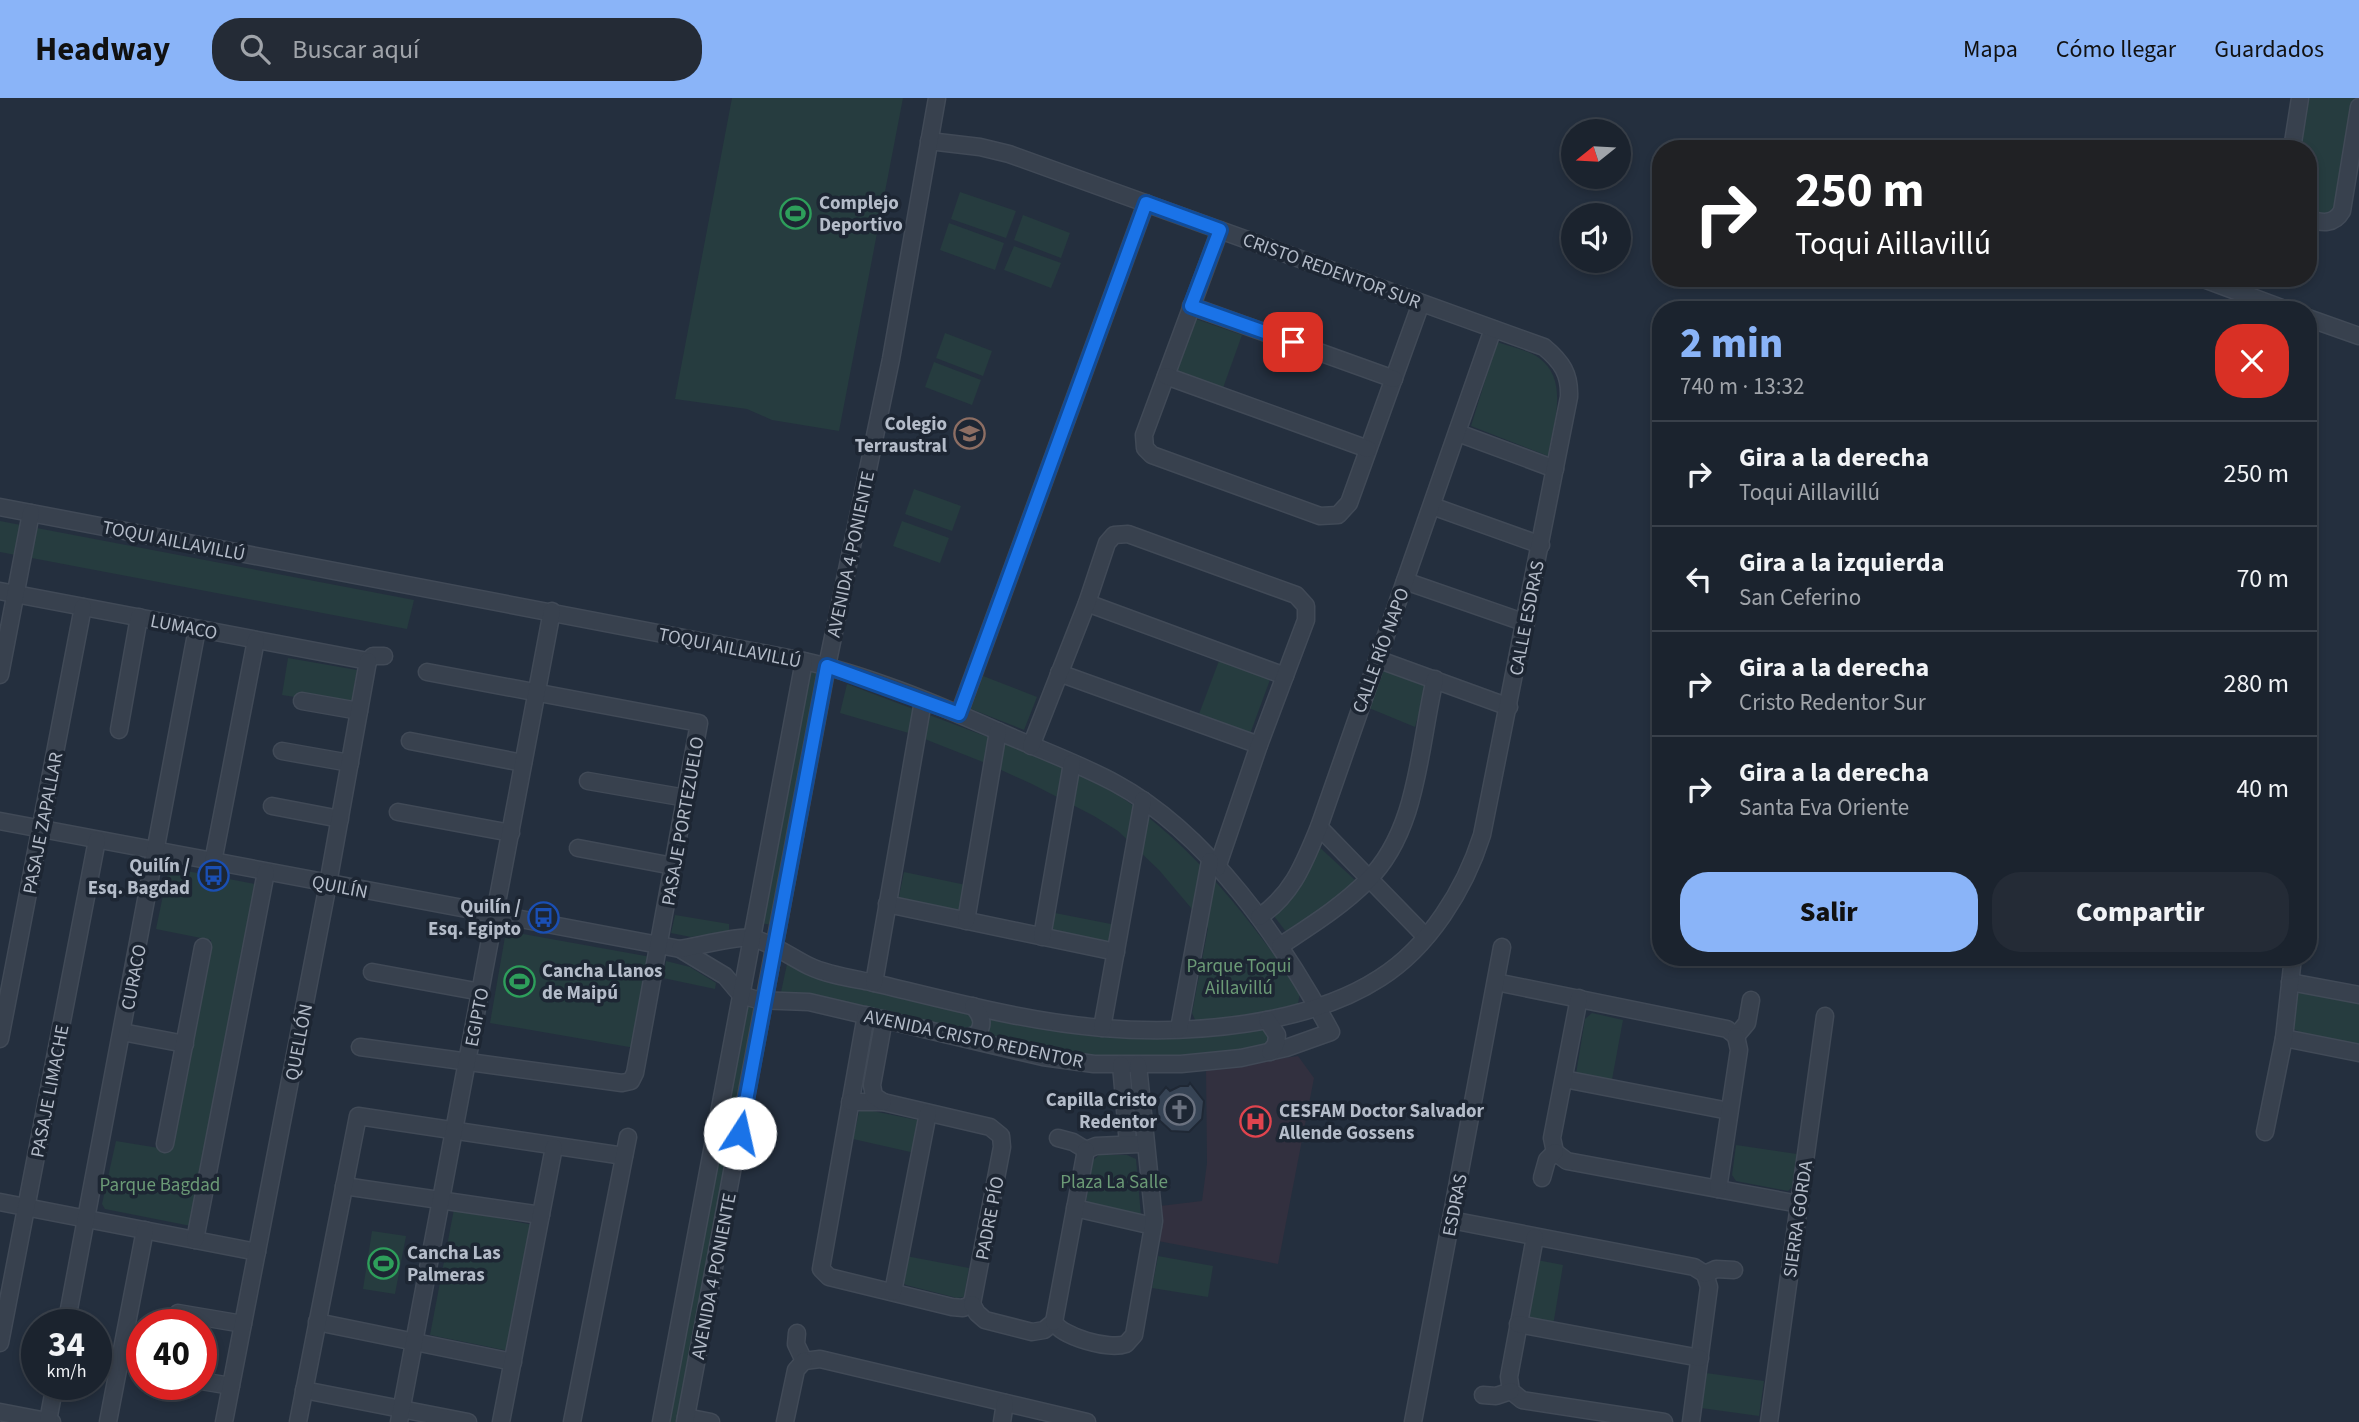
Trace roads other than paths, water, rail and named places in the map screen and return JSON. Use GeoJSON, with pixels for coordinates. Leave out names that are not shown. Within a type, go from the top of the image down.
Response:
{"type":"FeatureCollection","features":[{"type":"Feature","properties":{"kind":"street","name":"AVENIDA 4 PONIENTE"},"geometry":{"type":"LineString","coordinates":[[686,1419],[827,666],[891,359],[937,98]]}},
{"type":"Feature","properties":{"kind":"street"},"geometry":{"type":"LineString","coordinates":[[2293,140],[2300,98]]}},
{"type":"Feature","properties":{"kind":"street"},"geometry":{"type":"LineString","coordinates":[[2317,221],[2328,223],[2342,211],[2359,107]]}},
{"type":"Feature","properties":{"kind":"street","name":"CRISTO REDENTOR SUR"},"geometry":{"type":"LineString","coordinates":[[929,141],[993,150],[1493,329]]}},
{"type":"Feature","properties":{"kind":"street"},"geometry":{"type":"LineString","coordinates":[[959,714],[1146,203]]}},
{"type":"Feature","properties":{"kind":"street"},"geometry":{"type":"LineString","coordinates":[[1220,230],[1144,435],[1145,448],[1156,456],[1320,516],[1338,515],[1349,503],[1421,303]]}},
{"type":"Feature","properties":{"kind":"street"},"geometry":{"type":"LineString","coordinates":[[2225,287],[2263,301]]}},
{"type":"Feature","properties":{"kind":"street"},"geometry":{"type":"LineString","coordinates":[[1191,306],[1394,379]]}},
{"type":"Feature","properties":{"kind":"street"},"geometry":{"type":"LineString","coordinates":[[2317,320],[2359,336]]}},
{"type":"Feature","properties":{"kind":"street","name":"CALLE RÍO NAPO"},"geometry":{"type":"LineString","coordinates":[[1259,917],[1278,903],[1295,883],[1319,827],[1493,329]]}},
{"type":"Feature","properties":{"kind":"street","name":"CALLE ESDRAS"},"geometry":{"type":"LineString","coordinates":[[1317,1006],[1350,994],[1381,978],[1402,962],[1426,937],[1448,907],[1478,849],[1509,707],[1570,384],[1563,364],[1544,347],[1493,329]]}},
{"type":"Feature","properties":{"kind":"street"},"geometry":{"type":"LineString","coordinates":[[1166,376],[1368,449]]}},
{"type":"Feature","properties":{"kind":"street"},"geometry":{"type":"LineString","coordinates":[[1458,433],[1555,469]]}},
{"type":"Feature","properties":{"kind":"street"},"geometry":{"type":"LineString","coordinates":[[1432,506],[1541,545]]}},
{"type":"Feature","properties":{"kind":"street","name":"TOQUI AILLAVILLÚ"},"geometry":{"type":"LineString","coordinates":[[0,507],[804,661],[827,666],[959,714],[1115,783],[1177,826],[1259,917],[1280,946],[1331,1032]]}},
{"type":"Feature","properties":{"kind":"street"},"geometry":{"type":"LineString","coordinates":[[0,675],[8,592],[31,513]]}},
{"type":"Feature","properties":{"kind":"street"},"geometry":{"type":"LineString","coordinates":[[1031,746],[1087,603],[1107,543],[1114,535],[1128,534],[1296,595],[1306,606],[1306,620],[1214,864],[1179,1029]]}},
{"type":"Feature","properties":{"kind":"street"},"geometry":{"type":"LineString","coordinates":[[1405,581],[1525,623]]}},
{"type":"Feature","properties":{"kind":"street","name":"LUMACO"},"geometry":{"type":"LineString","coordinates":[[8,592],[368,661]]}},
{"type":"Feature","properties":{"kind":"street"},"geometry":{"type":"LineString","coordinates":[[1087,603],[1285,676]]}},
{"type":"Feature","properties":{"kind":"street","name":"PASAJE ZAPALLAR"},"geometry":{"type":"LineString","coordinates":[[0,1039],[83,607]]}},
{"type":"Feature","properties":{"kind":"street","name":"EGIPTO"},"geometry":{"type":"LineString","coordinates":[[400,1415],[552,611]]}},
{"type":"Feature","properties":{"kind":"street"},"geometry":{"type":"LineString","coordinates":[[119,730],[139,617]]}},
{"type":"Feature","properties":{"kind":"street","name":"CURACO"},"geometry":{"type":"LineString","coordinates":[[69,1309],[197,629]]}},
{"type":"Feature","properties":{"kind":"street"},"geometry":{"type":"LineString","coordinates":[[213,862],[256,640]]}},
{"type":"Feature","properties":{"kind":"street"},"geometry":{"type":"LineString","coordinates":[[368,661],[373,656],[384,656]]}},
{"type":"Feature","properties":{"kind":"street"},"geometry":{"type":"LineString","coordinates":[[1377,659],[1509,707]]}},
{"type":"Feature","properties":{"kind":"street","name":"QUELLÓN"},"geometry":{"type":"LineString","coordinates":[[224,1422],[328,884],[368,661]]}},
{"type":"Feature","properties":{"kind":"street","name":"AVENIDA 4 PONIENTE"},"geometry":{"type":"LineString","coordinates":[[661,1422],[804,661]]}},
{"type":"Feature","properties":{"kind":"street"},"geometry":{"type":"LineString","coordinates":[[427,671],[537,692]]}},
{"type":"Feature","properties":{"kind":"street"},"geometry":{"type":"LineString","coordinates":[[1059,673],[1259,745]]}},
{"type":"Feature","properties":{"kind":"street"},"geometry":{"type":"LineString","coordinates":[[1280,946],[1338,906],[1369,880],[1394,841],[1409,805],[1435,679]]}},
{"type":"Feature","properties":{"kind":"street","name":"PASAJE PORTEZUELO"},"geometry":{"type":"LineString","coordinates":[[468,1061],[622,1083],[631,1081],[635,1073],[659,945],[699,723],[537,692]]}},
{"type":"Feature","properties":{"kind":"street"},"geometry":{"type":"LineString","coordinates":[[302,701],[359,711]]}},
{"type":"Feature","properties":{"kind":"street"},"geometry":{"type":"LineString","coordinates":[[874,983],[923,701]]}},
{"type":"Feature","properties":{"kind":"street"},"geometry":{"type":"LineString","coordinates":[[966,921],[998,731]]}},
{"type":"Feature","properties":{"kind":"street"},"geometry":{"type":"LineString","coordinates":[[410,741],[523,763]]}},
{"type":"Feature","properties":{"kind":"street"},"geometry":{"type":"LineString","coordinates":[[282,751],[349,764]]}},
{"type":"Feature","properties":{"kind":"street"},"geometry":{"type":"LineString","coordinates":[[1042,937],[1072,763]]}},
{"type":"Feature","properties":{"kind":"street"},"geometry":{"type":"LineString","coordinates":[[588,781],[686,798]]}},
{"type":"Feature","properties":{"kind":"street"},"geometry":{"type":"LineString","coordinates":[[1102,1028],[1143,800]]}},
{"type":"Feature","properties":{"kind":"street"},"geometry":{"type":"LineString","coordinates":[[272,806],[340,820]]}},
{"type":"Feature","properties":{"kind":"street"},"geometry":{"type":"LineString","coordinates":[[398,812],[510,833]]}},
{"type":"Feature","properties":{"kind":"street","name":"QUILÍN"},"geometry":{"type":"LineString","coordinates":[[0,821],[680,949],[725,976],[741,995]]}},
{"type":"Feature","properties":{"kind":"street"},"geometry":{"type":"LineString","coordinates":[[1319,827],[1426,937]]}},
{"type":"Feature","properties":{"kind":"street","name":"PASAJE LIMACHE"},"geometry":{"type":"LineString","coordinates":[[1,1332],[7,1273],[26,1208],[97,840]]}},
{"type":"Feature","properties":{"kind":"street"},"geometry":{"type":"LineString","coordinates":[[578,848],[673,866]]}},
{"type":"Feature","properties":{"kind":"street"},"geometry":{"type":"LineString","coordinates":[[195,1240],[266,872]]}},
{"type":"Feature","properties":{"kind":"street"},"geometry":{"type":"LineString","coordinates":[[887,904],[1116,951]]}},
{"type":"Feature","properties":{"kind":"street","name":"QUILÍN"},"geometry":{"type":"LineString","coordinates":[[680,949],[752,937]]}},
{"type":"Feature","properties":{"kind":"street","name":"AVENIDA CRISTO REDENTOR"},"geometry":{"type":"LineString","coordinates":[[752,937],[820,970],[972,1006],[1102,1028],[1206,1028],[1267,1020],[1317,1006]]}},
{"type":"Feature","properties":{"kind":"street"},"geometry":{"type":"LineString","coordinates":[[165,1144],[203,947]]}},
{"type":"Feature","properties":{"kind":"street","name":"ESDRAS"},"geometry":{"type":"LineString","coordinates":[[1413,1422],[1502,947]]}},
{"type":"Feature","properties":{"kind":"street"},"geometry":{"type":"LineString","coordinates":[[2265,1132],[2284,1038],[2292,966]]}},
{"type":"Feature","properties":{"kind":"street"},"geometry":{"type":"LineString","coordinates":[[372,972],[481,992]]}},
{"type":"Feature","properties":{"kind":"street"},"geometry":{"type":"LineString","coordinates":[[1496,982],[1727,1029],[1736,1036],[1739,1050],[1718,1189]]}},
{"type":"Feature","properties":{"kind":"street"},"geometry":{"type":"LineString","coordinates":[[2290,982],[2359,995]]}},
{"type":"Feature","properties":{"kind":"street","name":"AVENIDA CRISTO REDENTOR"},"geometry":{"type":"LineString","coordinates":[[741,995],[764,1001],[809,1002],[1071,1062],[1121,1065],[1210,1062],[1270,1052],[1331,1032]]}},
{"type":"Feature","properties":{"kind":"street"},"geometry":{"type":"LineString","coordinates":[[1579,998],[1552,1138],[1555,1152],[1567,1161],[1799,1203]]}},
{"type":"Feature","properties":{"kind":"street"},"geometry":{"type":"LineString","coordinates":[[1736,1036],[1747,1023],[1751,1000]]}},
{"type":"Feature","properties":{"kind":"street"},"geometry":{"type":"LineString","coordinates":[[966,1038],[977,1034],[982,1024],[980,1015],[972,1006]]}},
{"type":"Feature","properties":{"kind":"street"},"geometry":{"type":"LineString","coordinates":[[866,1015],[820,1261],[825,1274],[952,1307],[963,1308],[972,1304],[977,1314],[985,1320],[1032,1332],[1044,1330],[1054,1321],[1086,1150]]}},
{"type":"Feature","properties":{"kind":"street","name":"SIERRA GORDA"},"geometry":{"type":"LineString","coordinates":[[1769,1422],[1825,1016]]}},
{"type":"Feature","properties":{"kind":"street"},"geometry":{"type":"LineString","coordinates":[[883,1102],[874,1096],[872,1085],[884,1019]]}},
{"type":"Feature","properties":{"kind":"street"},"geometry":{"type":"LineString","coordinates":[[1267,1020],[1277,1034],[1276,1044],[1270,1052]]}},
{"type":"Feature","properties":{"kind":"street"},"geometry":{"type":"LineString","coordinates":[[122,1032],[185,1044]]}},
{"type":"Feature","properties":{"kind":"street"},"geometry":{"type":"LineString","coordinates":[[2284,1038],[2359,1053]]}},
{"type":"Feature","properties":{"kind":"street"},"geometry":{"type":"LineString","coordinates":[[360,1047],[468,1061]]}},
{"type":"Feature","properties":{"kind":"street"},"geometry":{"type":"LineString","coordinates":[[1121,1065],[1128,1144]]}},
{"type":"Feature","properties":{"kind":"street"},"geometry":{"type":"LineString","coordinates":[[1054,1321],[1066,1335],[1115,1346],[1126,1344],[1134,1335],[1153,1226],[1138,1065]]}},
{"type":"Feature","properties":{"kind":"street"},"geometry":{"type":"LineString","coordinates":[[1564,1079],[1729,1111]]}},
{"type":"Feature","properties":{"kind":"street","name":"PADRE PÍO"},"geometry":{"type":"LineString","coordinates":[[850,1102],[883,1102],[990,1127],[998,1132],[1003,1142],[972,1304]]}},
{"type":"Feature","properties":{"kind":"street"},"geometry":{"type":"LineString","coordinates":[[893,1292],[928,1112]]}},
{"type":"Feature","properties":{"kind":"street"},"geometry":{"type":"LineString","coordinates":[[298,1422],[358,1116],[624,1156]]}},
{"type":"Feature","properties":{"kind":"street"},"geometry":{"type":"LineString","coordinates":[[572,1422],[628,1137]]}},
{"type":"Feature","properties":{"kind":"street"},"geometry":{"type":"LineString","coordinates":[[1058,1138],[1073,1142],[1086,1150]]}},
{"type":"Feature","properties":{"kind":"street"},"geometry":{"type":"LineString","coordinates":[[1086,1150],[1096,1146],[1146,1144]]}},
{"type":"Feature","properties":{"kind":"street"},"geometry":{"type":"LineString","coordinates":[[502,1422],[554,1146]]}},
{"type":"Feature","properties":{"kind":"street"},"geometry":{"type":"LineString","coordinates":[[1542,1178],[1547,1160],[1555,1152]]}},
{"type":"Feature","properties":{"kind":"street"},"geometry":{"type":"LineString","coordinates":[[344,1186],[541,1215]]}},
{"type":"Feature","properties":{"kind":"street"},"geometry":{"type":"LineString","coordinates":[[0,1202],[257,1252]]}},
{"type":"Feature","properties":{"kind":"street"},"geometry":{"type":"LineString","coordinates":[[1075,1208],[1153,1226]]}},
{"type":"Feature","properties":{"kind":"street"},"geometry":{"type":"LineString","coordinates":[[1451,1220],[1694,1267],[1705,1274],[1709,1287],[1691,1422]]}},
{"type":"Feature","properties":{"kind":"street"},"geometry":{"type":"LineString","coordinates":[[108,1422],[145,1230]]}},
{"type":"Feature","properties":{"kind":"street"},"geometry":{"type":"LineString","coordinates":[[1535,1237],[1508,1377],[1511,1391],[1521,1400],[1664,1422]]}},
{"type":"Feature","properties":{"kind":"street"},"geometry":{"type":"LineString","coordinates":[[1705,1274],[1716,1269],[1734,1270]]}},
{"type":"Feature","properties":{"kind":"street"},"geometry":{"type":"LineString","coordinates":[[217,1320],[243,1324]]}},
{"type":"Feature","properties":{"kind":"street"},"geometry":{"type":"LineString","coordinates":[[317,1322],[513,1362]]}},
{"type":"Feature","properties":{"kind":"street"},"geometry":{"type":"LineString","coordinates":[[1518,1324],[1700,1358]]}},
{"type":"Feature","properties":{"kind":"street"},"geometry":{"type":"LineString","coordinates":[[797,1333],[796,1344],[804,1361]]}},
{"type":"Feature","properties":{"kind":"street"},"geometry":{"type":"LineString","coordinates":[[785,1422],[796,1370],[804,1361],[820,1359],[1085,1422]]}},
{"type":"Feature","properties":{"kind":"street"},"geometry":{"type":"LineString","coordinates":[[217,1384],[231,1386]]}},
{"type":"Feature","properties":{"kind":"street"},"geometry":{"type":"LineString","coordinates":[[304,1390],[400,1415],[468,1422]]}},
{"type":"Feature","properties":{"kind":"street"},"geometry":{"type":"LineString","coordinates":[[1483,1395],[1496,1396],[1511,1391]]}},
{"type":"Feature","properties":{"kind":"street"},"geometry":{"type":"LineString","coordinates":[[0,1412],[50,1422],[53,1400]]}},
{"type":"Feature","properties":{"kind":"street"},"geometry":{"type":"LineString","coordinates":[[1002,1422],[1005,1403]]}},
{"type":"Feature","properties":{"kind":"street"},"geometry":{"type":"LineString","coordinates":[[686,1419],[711,1422]]}},
{"type":"Feature","properties":{"kind":"place","name":"Complejo Deportivo"},"geometry":{"type":"Point","coordinates":[796,213]}},
{"type":"Feature","properties":{"kind":"place","name":"Colegio Terraustral"},"geometry":{"type":"Point","coordinates":[970,434]}},
{"type":"Feature","properties":{"kind":"place","name":"Quilín / Esq. Bagdad"},"geometry":{"type":"Point","coordinates":[213,876]}},
{"type":"Feature","properties":{"kind":"place","name":"Quilín / Esq. Egipto"},"geometry":{"type":"Point","coordinates":[544,917]}},
{"type":"Feature","properties":{"kind":"place","name":"Cancha Llanos de Maipú"},"geometry":{"type":"Point","coordinates":[519,981]}},
{"type":"Feature","properties":{"kind":"place","name":"Capilla Cristo Redentor"},"geometry":{"type":"Point","coordinates":[1180,1110]}},
{"type":"Feature","properties":{"kind":"place","name":"CESFAM Doctor Salvador Allende Gossens"},"geometry":{"type":"Point","coordinates":[1256,1121]}},
{"type":"Feature","properties":{"kind":"place","name":"Cancha Las Palmeras"},"geometry":{"type":"Point","coordinates":[384,1263]}},
{"type":"Feature","properties":{"kind":"park label","name":"Parque Toqui Aillavillú"},"geometry":{"type":"Point","coordinates":[1239,976]}},
{"type":"Feature","properties":{"kind":"park label","name":"Plaza La Salle"},"geometry":{"type":"Point","coordinates":[1114,1181]}},
{"type":"Feature","properties":{"kind":"park label","name":"Parque Bagdad"},"geometry":{"type":"Point","coordinates":[160,1184]}}]}
